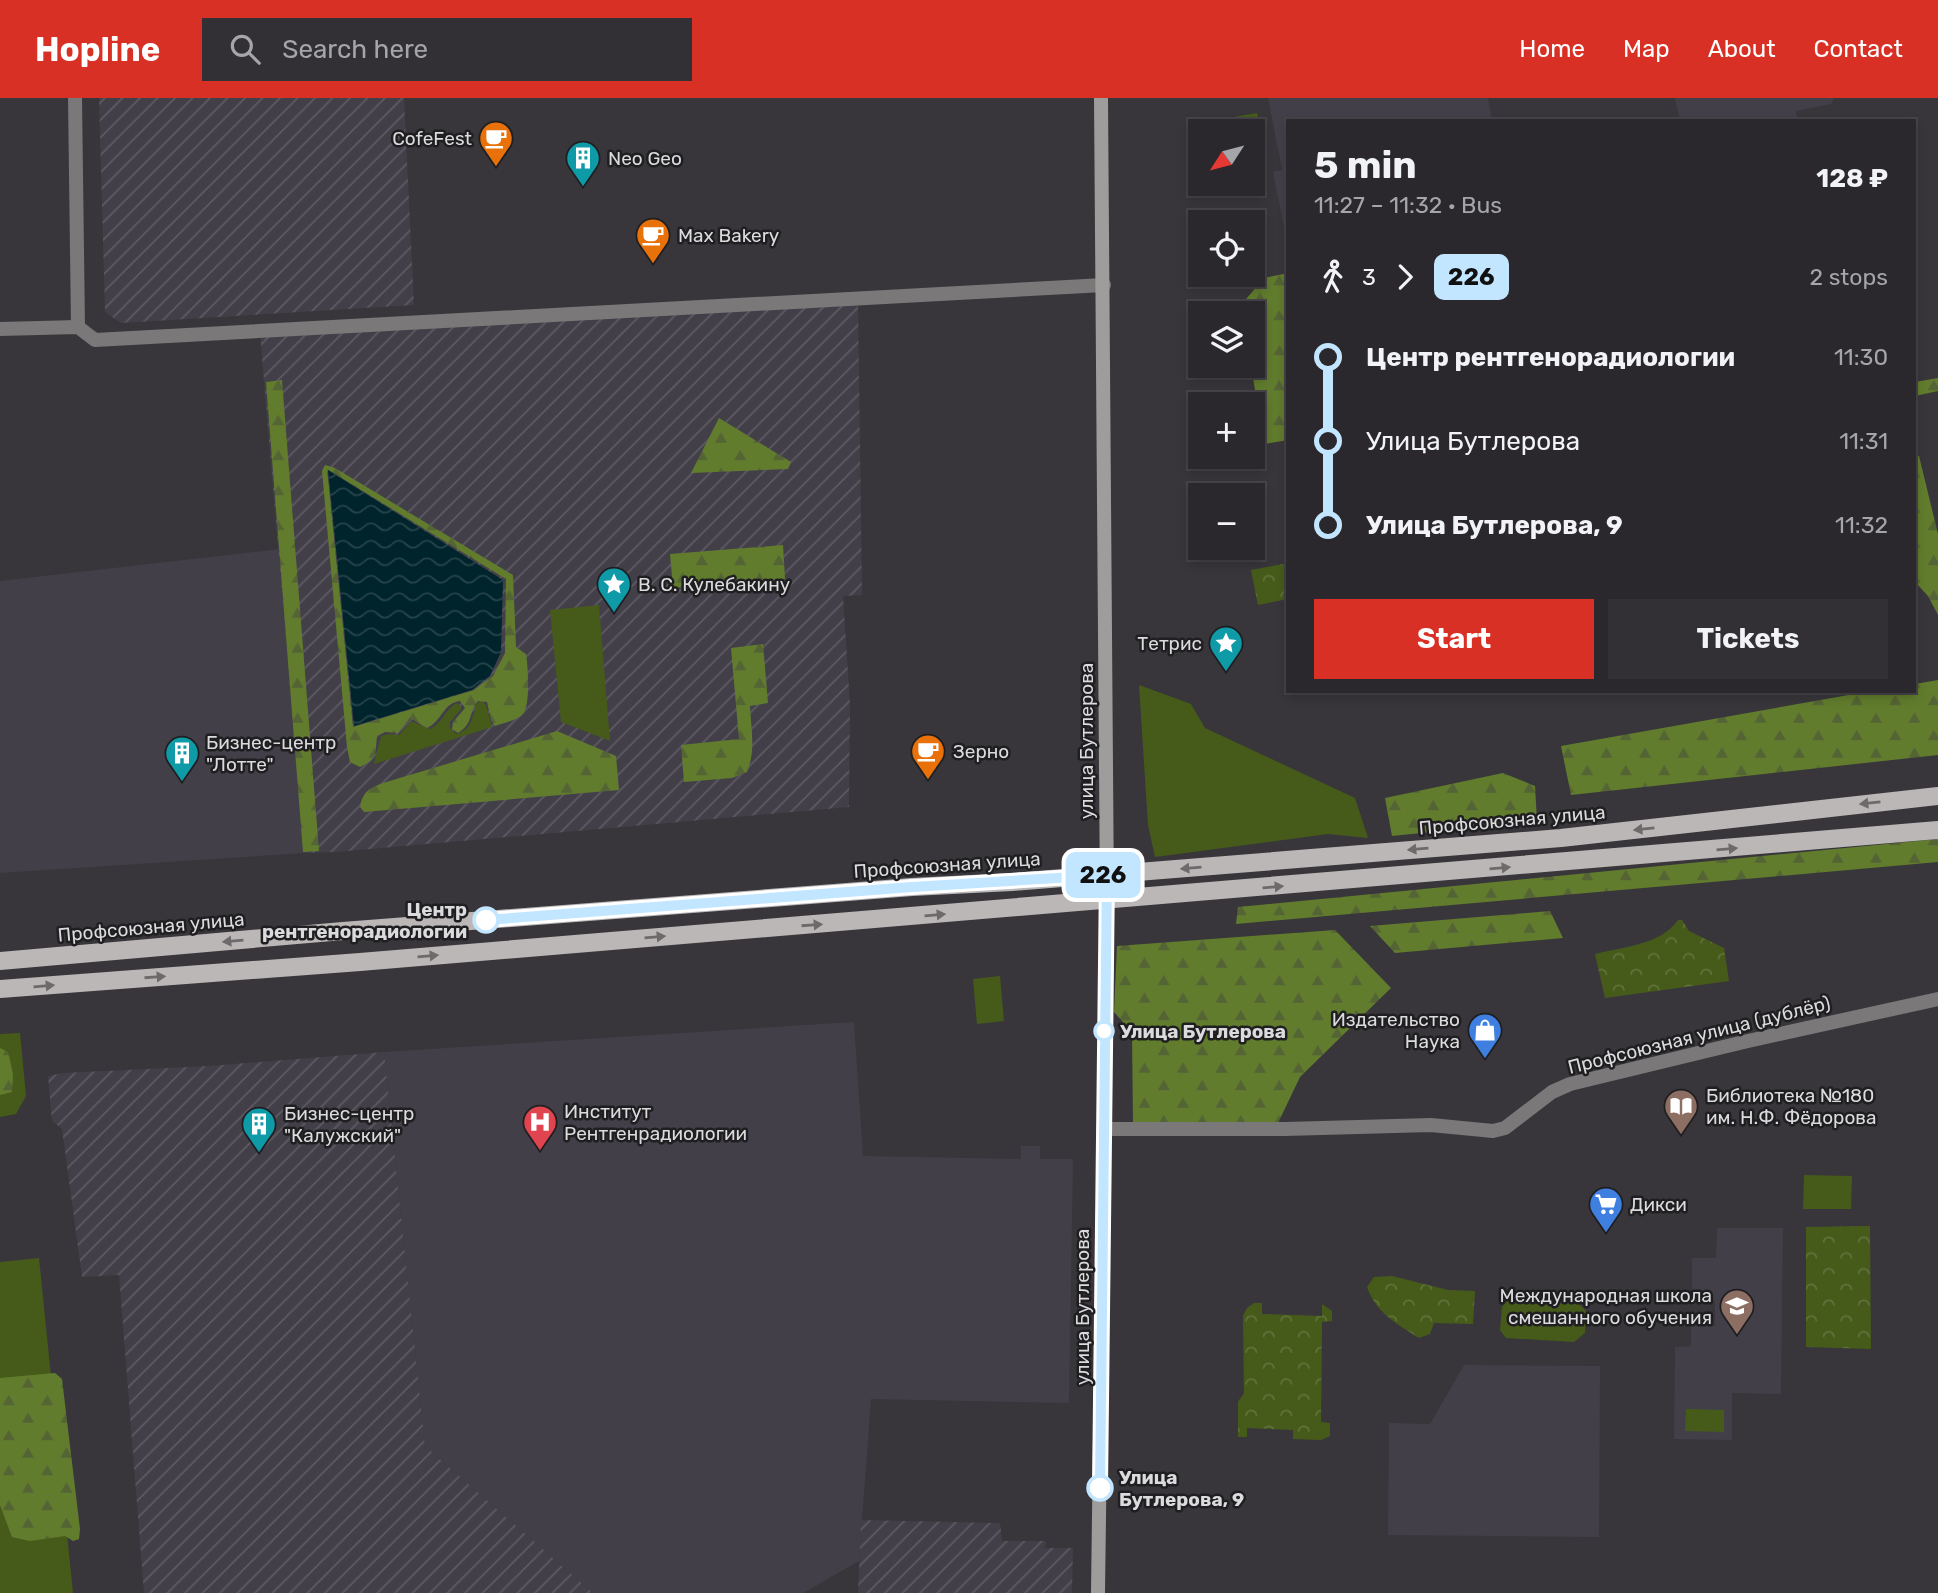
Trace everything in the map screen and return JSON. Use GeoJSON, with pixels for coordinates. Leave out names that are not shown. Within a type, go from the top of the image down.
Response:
{"type":"FeatureCollection","features":[{"type":"Feature","properties":{"kind":"main road","name":"Профсоюзная улица"},"geometry":{"type":"LineString","coordinates":[[0,961],[885,889],[1107,875],[1561,838],[1938,796]]}},
{"type":"Feature","properties":{"kind":"main road"},"geometry":{"type":"LineString","coordinates":[[0,989],[1107,901],[1938,830]]}},
{"type":"Feature","properties":{"kind":"street"},"geometry":{"type":"LineString","coordinates":[[75,98],[78,327]]}},
{"type":"Feature","properties":{"kind":"street","name":"улица Бутлерова"},"geometry":{"type":"LineString","coordinates":[[1098,1593],[1107,901],[1101,98]]}},
{"type":"Feature","properties":{"kind":"street"},"geometry":{"type":"LineString","coordinates":[[0,329],[78,327],[95,340],[1104,285]]}},
{"type":"Feature","properties":{"kind":"street","name":"Профсоюзная улица (дублёр)"},"geometry":{"type":"LineString","coordinates":[[1103,1129],[1285,1129],[1431,1125],[1493,1131],[1505,1128],[1552,1092],[1570,1084],[1938,999]]}},
{"type":"Feature","properties":{"kind":"shaded area"},"geometry":{"type":"Polygon","coordinates":[[[99,98],[404,98],[414,305],[121,323],[105,312],[99,98]]]}},
{"type":"Feature","properties":{"kind":"shaded area"},"geometry":{"type":"Polygon","coordinates":[[[1268,98],[1488,98],[1492,119],[1286,119],[1286,238],[1273,172],[1282,170],[1268,98]]]}},
{"type":"Feature","properties":{"kind":"shaded area"},"geometry":{"type":"Polygon","coordinates":[[[1675,98],[1834,98],[1831,104],[1796,111],[1798,119],[1680,119],[1675,98]]]}},
{"type":"Feature","properties":{"kind":"shaded area"},"geometry":{"type":"Polygon","coordinates":[[[858,300],[862,595],[843,596],[850,704],[849,807],[304,853],[260,334],[858,300]]]}},
{"type":"Feature","properties":{"kind":"shaded area"},"geometry":{"type":"Polygon","coordinates":[[[280,549],[304,853],[0,873],[0,581],[280,549]]]}},
{"type":"Feature","properties":{"kind":"shaded area"},"geometry":{"type":"Polygon","coordinates":[[[854,1022],[863,1156],[1021,1159],[1021,1146],[1040,1146],[1040,1159],[1073,1159],[1069,1403],[871,1399],[859,1561],[803,1593],[593,1593],[425,1446],[384,1052],[854,1022]]]}},
{"type":"Feature","properties":{"kind":"shaded area"},"geometry":{"type":"Polygon","coordinates":[[[384,1052],[425,1446],[593,1593],[144,1593],[119,1275],[82,1277],[62,1129],[52,1121],[48,1076],[384,1052]]]}},
{"type":"Feature","properties":{"kind":"shaded area","name":"Международная школа смешанного обучения"},"geometry":{"type":"Polygon","coordinates":[[[1717,1228],[1783,1228],[1781,1394],[1732,1393],[1732,1440],[1674,1439],[1675,1347],[1691,1346],[1691,1326],[1715,1326],[1715,1301],[1692,1300],[1692,1258],[1716,1258],[1717,1228]]]}},
{"type":"Feature","properties":{"kind":"shaded area"},"geometry":{"type":"Polygon","coordinates":[[[1464,1365],[1600,1366],[1599,1537],[1388,1535],[1389,1423],[1430,1424],[1464,1365]]]}},
{"type":"Feature","properties":{"kind":"shaded area"},"geometry":{"type":"Polygon","coordinates":[[[861,1520],[1000,1523],[1002,1541],[1046,1541],[1045,1548],[1073,1548],[1072,1593],[858,1593],[861,1520]]]}},
{"type":"Feature","properties":{"kind":"green space"},"geometry":{"type":"Polygon","coordinates":[[[1257,113],[1258,119],[1234,119],[1257,113]]]}},
{"type":"Feature","properties":{"kind":"green space"},"geometry":{"type":"Polygon","coordinates":[[[1286,273],[1286,440],[1265,444],[1265,392],[1255,392],[1253,378],[1265,378],[1265,301],[1244,301],[1256,287],[1265,287],[1265,278],[1286,273]]]}},
{"type":"Feature","properties":{"kind":"green space"},"geometry":{"type":"Polygon","coordinates":[[[1938,378],[1938,391],[1916,396],[1916,382],[1938,378]]]}},
{"type":"Feature","properties":{"kind":"green space"},"geometry":{"type":"Polygon","coordinates":[[[282,380],[319,851],[303,852],[266,382],[282,380]]]}},
{"type":"Feature","properties":{"kind":"green space"},"geometry":{"type":"Polygon","coordinates":[[[719,418],[791,462],[788,469],[691,473],[719,418]]]}},
{"type":"Feature","properties":{"kind":"green space"},"geometry":{"type":"Polygon","coordinates":[[[1919,456],[1938,534],[1938,615],[1928,596],[1916,583],[1916,457],[1919,456]]]}},
{"type":"Feature","properties":{"kind":"green space"},"geometry":{"type":"Polygon","coordinates":[[[325,465],[335,468],[513,575],[516,647],[526,654],[527,667],[528,696],[522,715],[495,726],[487,702],[478,701],[469,722],[458,733],[452,729],[453,722],[465,708],[460,701],[454,702],[427,728],[410,718],[398,733],[385,732],[377,736],[374,755],[366,764],[360,767],[350,762],[322,471],[325,465]],[[327,469],[353,727],[474,690],[493,676],[505,653],[506,579],[327,469]]]}},
{"type":"Feature","properties":{"kind":"green space"},"geometry":{"type":"Polygon","coordinates":[[[783,545],[785,579],[673,588],[670,554],[783,545]]]}},
{"type":"Feature","properties":{"kind":"green space"},"geometry":{"type":"Polygon","coordinates":[[[1286,563],[1286,599],[1258,605],[1251,570],[1286,563]]]}},
{"type":"Feature","properties":{"kind":"green space"},"geometry":{"type":"Polygon","coordinates":[[[599,605],[610,741],[561,722],[550,610],[599,605]]]}},
{"type":"Feature","properties":{"kind":"green space"},"geometry":{"type":"Polygon","coordinates":[[[763,644],[768,703],[750,706],[752,748],[747,772],[732,778],[684,782],[681,745],[739,739],[731,648],[763,644]]]}},
{"type":"Feature","properties":{"kind":"green space"},"geometry":{"type":"Polygon","coordinates":[[[1938,680],[1938,755],[1571,795],[1561,746],[1860,693],[1916,693],[1916,684],[1938,680]]]}},
{"type":"Feature","properties":{"kind":"green space"},"geometry":{"type":"Polygon","coordinates":[[[1139,685],[1191,704],[1205,728],[1355,798],[1368,838],[1328,834],[1155,857],[1148,825],[1139,685]]]}},
{"type":"Feature","properties":{"kind":"green space"},"geometry":{"type":"Polygon","coordinates":[[[482,701],[486,705],[492,727],[374,764],[381,736],[399,735],[411,721],[430,729],[457,703],[462,708],[450,722],[450,728],[456,734],[468,726],[477,703],[482,701]]]}},
{"type":"Feature","properties":{"kind":"green space"},"geometry":{"type":"Polygon","coordinates":[[[557,731],[616,756],[619,790],[364,812],[360,807],[367,791],[383,783],[557,731]]]}},
{"type":"Feature","properties":{"kind":"green space"},"geometry":{"type":"Polygon","coordinates":[[[1503,773],[1535,786],[1537,821],[1392,836],[1385,798],[1503,773]]]}},
{"type":"Feature","properties":{"kind":"green space"},"geometry":{"type":"Polygon","coordinates":[[[1938,839],[1938,862],[1236,924],[1238,907],[1938,839]]]}},
{"type":"Feature","properties":{"kind":"green space"},"geometry":{"type":"Polygon","coordinates":[[[1550,911],[1563,938],[1395,953],[1370,926],[1550,911]]]}},
{"type":"Feature","properties":{"kind":"green space"},"geometry":{"type":"Polygon","coordinates":[[[1678,920],[1682,920],[1689,931],[1724,948],[1729,981],[1605,998],[1595,954],[1651,940],[1662,935],[1678,920]]]}},
{"type":"Feature","properties":{"kind":"green space"},"geometry":{"type":"Polygon","coordinates":[[[1335,930],[1391,988],[1300,1077],[1278,1123],[1133,1122],[1132,1032],[1114,1012],[1117,946],[1335,930]]]}},
{"type":"Feature","properties":{"kind":"green space"},"geometry":{"type":"Polygon","coordinates":[[[1000,976],[1004,1021],[977,1024],[973,979],[1000,976]]]}},
{"type":"Feature","properties":{"kind":"green space"},"geometry":{"type":"Polygon","coordinates":[[[20,1033],[26,1096],[16,1114],[0,1117],[0,1034],[20,1033]]]}},
{"type":"Feature","properties":{"kind":"green space"},"geometry":{"type":"Polygon","coordinates":[[[0,1048],[8,1052],[13,1074],[12,1092],[0,1095],[0,1048]]]}},
{"type":"Feature","properties":{"kind":"green space"},"geometry":{"type":"Polygon","coordinates":[[[1804,1175],[1852,1176],[1851,1209],[1803,1209],[1804,1175]]]}},
{"type":"Feature","properties":{"kind":"green space"},"geometry":{"type":"Polygon","coordinates":[[[1870,1226],[1871,1349],[1806,1347],[1806,1227],[1870,1226]]]}},
{"type":"Feature","properties":{"kind":"green space"},"geometry":{"type":"Polygon","coordinates":[[[39,1258],[73,1593],[0,1593],[0,1262],[39,1258]]]}},
{"type":"Feature","properties":{"kind":"green space"},"geometry":{"type":"Polygon","coordinates":[[[1392,1276],[1448,1290],[1475,1291],[1473,1324],[1434,1323],[1430,1334],[1419,1338],[1388,1317],[1376,1304],[1367,1287],[1374,1277],[1392,1276]]]}},
{"type":"Feature","properties":{"kind":"green space"},"geometry":{"type":"Polygon","coordinates":[[[1507,1301],[1579,1304],[1586,1311],[1585,1333],[1574,1342],[1506,1338],[1500,1330],[1502,1307],[1507,1301]]]}},
{"type":"Feature","properties":{"kind":"green space"},"geometry":{"type":"Polygon","coordinates":[[[1254,1303],[1262,1303],[1262,1314],[1322,1316],[1322,1304],[1332,1311],[1332,1321],[1322,1322],[1321,1422],[1330,1423],[1330,1436],[1321,1440],[1293,1439],[1293,1430],[1247,1428],[1247,1437],[1238,1437],[1238,1402],[1244,1393],[1243,1316],[1247,1308],[1254,1303]]]}},
{"type":"Feature","properties":{"kind":"green space"},"geometry":{"type":"Polygon","coordinates":[[[55,1373],[62,1379],[79,1539],[73,1541],[65,1536],[30,1541],[12,1537],[0,1505],[0,1378],[55,1373]]]}},
{"type":"Feature","properties":{"kind":"green space"},"geometry":{"type":"Polygon","coordinates":[[[1686,1409],[1724,1410],[1724,1432],[1685,1431],[1686,1409]]]}},
{"type":"Feature","properties":{"kind":"water"},"geometry":{"type":"Polygon","coordinates":[[[328,470],[503,580],[501,652],[490,676],[472,690],[354,726],[328,470]]]}},
{"type":"Feature","properties":{"kind":"bus line","name":"226"},"geometry":{"type":"LineString","coordinates":[[486,920],[912,887],[1107,875],[1100,1488]]}},
{"type":"Feature","properties":{"kind":"place","name":"CofeFest"},"geometry":{"type":"Point","coordinates":[496,168]}},
{"type":"Feature","properties":{"kind":"place","name":"Neo Geo"},"geometry":{"type":"Point","coordinates":[583,188]}},
{"type":"Feature","properties":{"kind":"place","name":"Max Bakery"},"geometry":{"type":"Point","coordinates":[653,265]}},
{"type":"Feature","properties":{"kind":"place","name":"В. С. Кулебакину"},"geometry":{"type":"Point","coordinates":[614,614]}},
{"type":"Feature","properties":{"kind":"place","name":"Тетрис"},"geometry":{"type":"Point","coordinates":[1226,673]}},
{"type":"Feature","properties":{"kind":"place","name":"Зерно"},"geometry":{"type":"Point","coordinates":[928,781]}},
{"type":"Feature","properties":{"kind":"place","name":"Бизнес-центр \"Лотте\""},"geometry":{"type":"Point","coordinates":[182,783]}},
{"type":"Feature","properties":{"kind":"place","name":"Центр рентгенорадиологии"},"geometry":{"type":"Point","coordinates":[486,920]}},
{"type":"Feature","properties":{"kind":"place","name":"Улица Бутлерова"},"geometry":{"type":"Point","coordinates":[1104,1031]}},
{"type":"Feature","properties":{"kind":"place","name":"Издательство Наука"},"geometry":{"type":"Point","coordinates":[1485,1060]}},
{"type":"Feature","properties":{"kind":"place","name":"Библиотека №180 им. Н.Ф. Фёдорова"},"geometry":{"type":"Point","coordinates":[1681,1136]}},
{"type":"Feature","properties":{"kind":"place","name":"Институт Рентгенрадиологии"},"geometry":{"type":"Point","coordinates":[540,1152]}},
{"type":"Feature","properties":{"kind":"place","name":"Бизнес-центр \"Калужский\""},"geometry":{"type":"Point","coordinates":[259,1154]}},
{"type":"Feature","properties":{"kind":"place","name":"Дикси"},"geometry":{"type":"Point","coordinates":[1606,1234]}},
{"type":"Feature","properties":{"kind":"place","name":"Международная школа смешанного обучения"},"geometry":{"type":"Point","coordinates":[1737,1336]}},
{"type":"Feature","properties":{"kind":"place","name":"Улица Бутлерова, 9"},"geometry":{"type":"Point","coordinates":[1100,1488]}}]}
